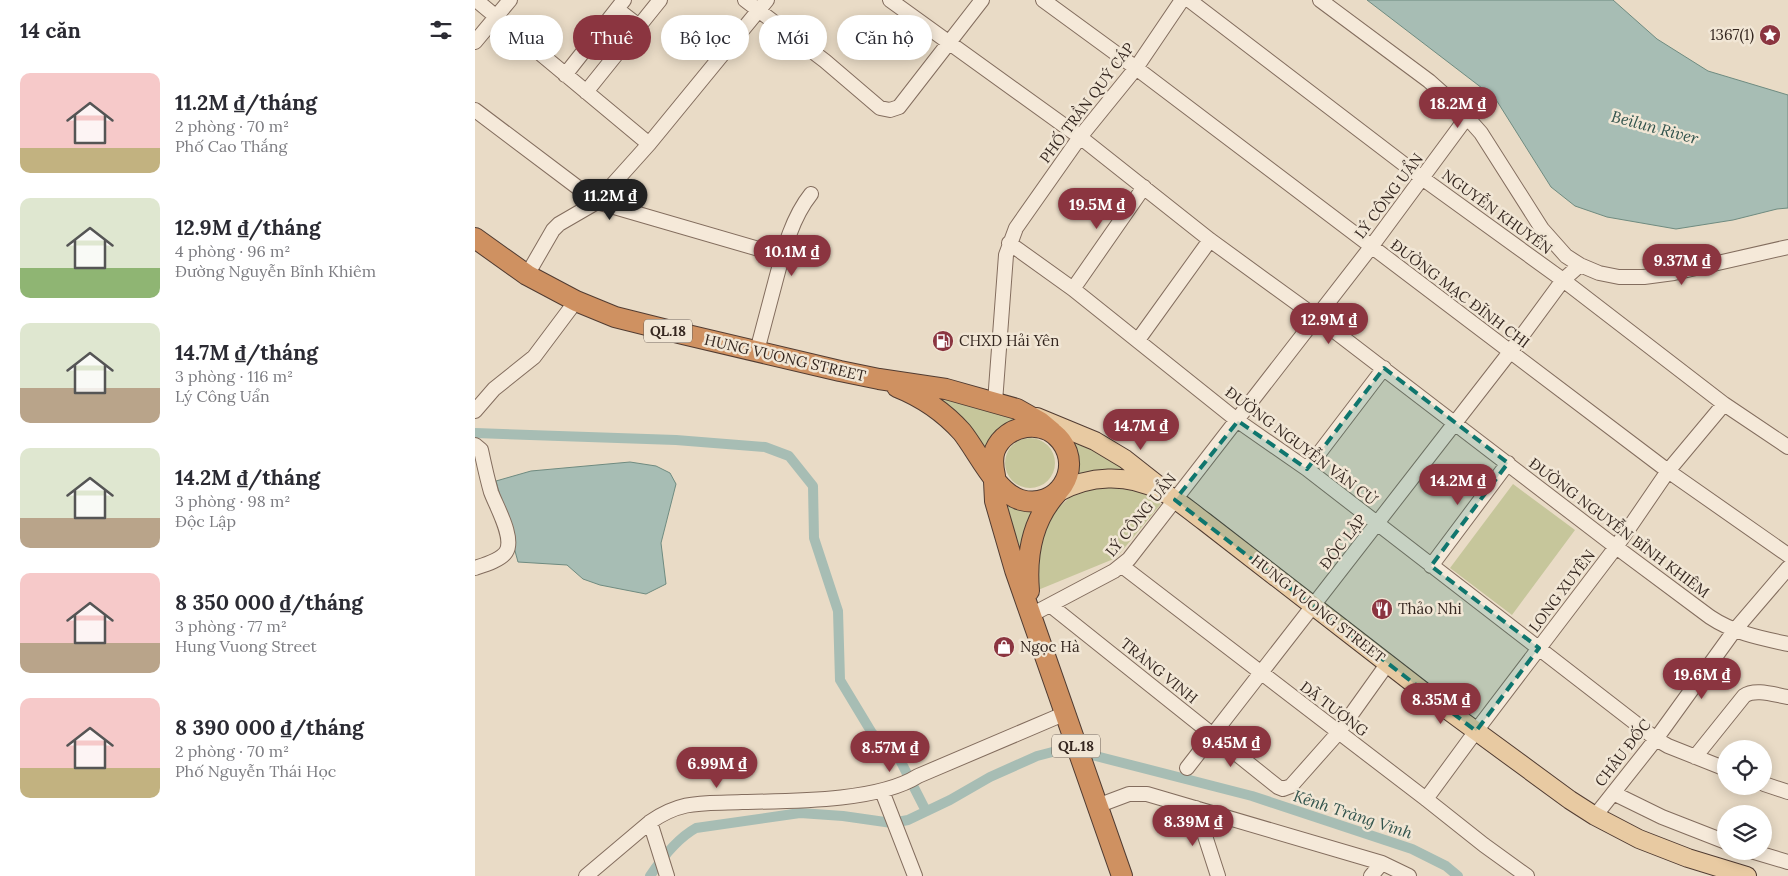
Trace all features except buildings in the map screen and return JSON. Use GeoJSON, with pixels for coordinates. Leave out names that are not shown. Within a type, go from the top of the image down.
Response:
{"type":"FeatureCollection","features":[{"type":"Feature","properties":{"kind":"highway","name":"HUNG VUONG STREET"},"geometry":{"type":"LineString","coordinates":[[475,238],[527,275],[576,301],[615,317],[879,379]]}},
{"type":"Feature","properties":{"kind":"highway"},"geometry":{"type":"LineString","coordinates":[[879,379],[931,386],[1017,409],[1030,415],[1063,445],[1069,461],[1068,473],[1037,523],[1030,544],[1028,571],[1031,615]]}},
{"type":"Feature","properties":{"kind":"highway"},"geometry":{"type":"LineString","coordinates":[[879,379],[906,390],[933,405],[969,441],[995,481],[1010,496],[1034,502],[1046,499],[1057,493]]}},
{"type":"Feature","properties":{"kind":"highway"},"geometry":{"type":"LineString","coordinates":[[1031,615],[1015,570],[995,481],[995,450],[1002,439],[1012,431],[1024,426],[1045,428]]}},
{"type":"Feature","properties":{"kind":"highway","name":"QL.18"},"geometry":{"type":"LineString","coordinates":[[1031,615],[1122,876]]}},
{"type":"Feature","properties":{"kind":"main road"},"geometry":{"type":"LineString","coordinates":[[1017,409],[1083,434],[1142,471],[1175,500]]}},
{"type":"Feature","properties":{"kind":"main road"},"geometry":{"type":"LineString","coordinates":[[1045,428],[1083,434]]}},
{"type":"Feature","properties":{"kind":"main road"},"geometry":{"type":"LineString","coordinates":[[1057,493],[1085,481],[1117,478],[1147,485],[1175,500]]}},
{"type":"Feature","properties":{"kind":"main road","name":"HUNG VUONG STREET"},"geometry":{"type":"LineString","coordinates":[[1175,500],[1476,731],[1546,783],[1595,816],[1613,827],[1661,848],[1747,876]]}},
{"type":"Feature","properties":{"kind":"street"},"geometry":{"type":"LineString","coordinates":[[476,0],[495,15]]}},
{"type":"Feature","properties":{"kind":"street"},"geometry":{"type":"LineString","coordinates":[[497,15],[510,0]]}},
{"type":"Feature","properties":{"kind":"street"},"geometry":{"type":"LineString","coordinates":[[648,15],[660,0]]}},
{"type":"Feature","properties":{"kind":"street"},"geometry":{"type":"LineString","coordinates":[[745,0],[763,5],[880,108],[890,110],[899,107],[982,0]]}},
{"type":"Feature","properties":{"kind":"street","name":"ĐƯỜNG NGUYỄN BỈNH KHIÊM"},"geometry":{"type":"LineString","coordinates":[[890,0],[1079,137],[1210,240],[1384,368],[1710,617],[1734,631],[1788,644]]}},
{"type":"Feature","properties":{"kind":"street","name":"ĐƯỜNG MẠC ĐĨNH CHI"},"geometry":{"type":"LineString","coordinates":[[1043,0],[1136,68],[1668,471],[1788,555]]}},
{"type":"Feature","properties":{"kind":"street","name":"PHỐ TRẦN QUÝ CÁP"},"geometry":{"type":"LineString","coordinates":[[995,402],[1006,255],[1009,243],[1016,228],[1079,137],[1136,68],[1182,0]]}},
{"type":"Feature","properties":{"kind":"street","name":"NGUYỄN KHUYẾN"},"geometry":{"type":"LineString","coordinates":[[1189,0],[1422,178],[1563,280],[1724,404],[1788,447]]}},
{"type":"Feature","properties":{"kind":"street"},"geometry":{"type":"LineString","coordinates":[[1320,0],[1429,81],[1457,106],[1481,133],[1542,230],[1566,256],[1580,265],[1599,273],[1619,277],[1644,277],[1673,273],[1788,247]]}},
{"type":"Feature","properties":{"kind":"street"},"geometry":{"type":"LineString","coordinates":[[565,75],[620,5],[629,15]]}},
{"type":"Feature","properties":{"kind":"street"},"geometry":{"type":"LineString","coordinates":[[527,275],[553,230],[559,224],[597,202],[649,144],[763,5]]}},
{"type":"Feature","properties":{"kind":"street"},"geometry":{"type":"LineString","coordinates":[[475,42],[490,23]]}},
{"type":"Feature","properties":{"kind":"street"},"geometry":{"type":"LineString","coordinates":[[547,60],[649,144]]}},
{"type":"Feature","properties":{"kind":"street"},"geometry":{"type":"LineString","coordinates":[[586,92],[612,60]]}},
{"type":"Feature","properties":{"kind":"street"},"geometry":{"type":"LineString","coordinates":[[475,110],[597,202],[783,256]]}},
{"type":"Feature","properties":{"kind":"street","name":"LÝ CÔNG UẨN"},"geometry":{"type":"LineString","coordinates":[[1031,615],[1122,566],[1238,421],[1371,247],[1467,117]]}},
{"type":"Feature","properties":{"kind":"street"},"geometry":{"type":"LineString","coordinates":[[1073,289],[1144,187]]}},
{"type":"Feature","properties":{"kind":"street"},"geometry":{"type":"LineString","coordinates":[[757,351],[783,256],[795,222],[804,203],[811,194]]}},
{"type":"Feature","properties":{"kind":"street"},"geometry":{"type":"LineString","coordinates":[[1138,340],[1210,240]]}},
{"type":"Feature","properties":{"kind":"street","name":"ĐƯỜNG NGUYỄN VĂN CỪ"},"geometry":{"type":"LineString","coordinates":[[1009,243],[1073,289],[1238,421],[1307,469],[1656,739],[1668,746],[1717,766]]}},
{"type":"Feature","properties":{"kind":"street","name":"ĐỘC LẬP"},"geometry":{"type":"LineString","coordinates":[[1187,768],[1510,352],[1563,280],[1580,265]]}},
{"type":"Feature","properties":{"kind":"street"},"geometry":{"type":"LineString","coordinates":[[475,411],[494,389],[534,357],[576,301]]}},
{"type":"Feature","properties":{"kind":"street"},"geometry":{"type":"LineString","coordinates":[[1307,469],[1384,368]]}},
{"type":"Feature","properties":{"kind":"street","name":"LONG XUYÊN"},"geometry":{"type":"LineString","coordinates":[[1426,799],[1616,547],[1668,471],[1724,404]]}},
{"type":"Feature","properties":{"kind":"street"},"geometry":{"type":"LineString","coordinates":[[475,445],[481,450],[491,493],[505,526],[508,546],[503,556],[475,568]]}},
{"type":"Feature","properties":{"kind":"street"},"geometry":{"type":"LineString","coordinates":[[1431,566],[1508,463]]}},
{"type":"Feature","properties":{"kind":"street","name":"DÃ TƯỢNG"},"geometry":{"type":"LineString","coordinates":[[1122,566],[1523,875]]}},
{"type":"Feature","properties":{"kind":"street","name":"CHÂU ĐỐC"},"geometry":{"type":"LineString","coordinates":[[1595,816],[1656,739],[1734,631],[1788,568]]}},
{"type":"Feature","properties":{"kind":"street","name":"TRÀNG VINH"},"geometry":{"type":"LineString","coordinates":[[1050,605],[1278,787],[1283,789],[1291,786],[1338,733],[1389,663]]}},
{"type":"Feature","properties":{"kind":"street"},"geometry":{"type":"LineString","coordinates":[[1695,757],[1748,693],[1788,697]]}},
{"type":"Feature","properties":{"kind":"street"},"geometry":{"type":"LineString","coordinates":[[586,876],[650,822],[662,814],[681,806],[801,800],[882,791],[913,780],[1066,713]]}},
{"type":"Feature","properties":{"kind":"street"},"geometry":{"type":"LineString","coordinates":[[1772,787],[1788,792]]}},
{"type":"Feature","properties":{"kind":"street"},"geometry":{"type":"LineString","coordinates":[[882,791],[915,876]]}},
{"type":"Feature","properties":{"kind":"street"},"geometry":{"type":"LineString","coordinates":[[1613,793],[1662,817],[1717,838]]}},
{"type":"Feature","properties":{"kind":"street"},"geometry":{"type":"LineString","coordinates":[[1097,806],[1129,794],[1147,794],[1382,863],[1409,876]]}},
{"type":"Feature","properties":{"kind":"street"},"geometry":{"type":"LineString","coordinates":[[1196,808],[1218,876]]}},
{"type":"Feature","properties":{"kind":"street"},"geometry":{"type":"LineString","coordinates":[[650,822],[667,873]]}},
{"type":"Feature","properties":{"kind":"street"},"geometry":{"type":"LineString","coordinates":[[1772,857],[1788,862]]}},
{"type":"Feature","properties":{"kind":"street"},"geometry":{"type":"LineString","coordinates":[[1371,876],[1382,863]]}},
{"type":"Feature","properties":{"kind":"highlighted area"},"geometry":{"type":"Polygon","coordinates":[[[1384,368],[1508,463],[1431,566],[1539,648],[1476,731],[1175,500],[1238,421],[1307,469],[1384,368]]]}},
{"type":"Feature","properties":{"kind":"green space"},"geometry":{"type":"Polygon","coordinates":[[[925,391],[1021,416],[988,452],[925,391]]]}},
{"type":"Feature","properties":{"kind":"green space"},"geometry":{"type":"Polygon","coordinates":[[[1072,437],[1132,472],[1071,477],[1072,437]]]}},
{"type":"Feature","properties":{"kind":"green space"},"geometry":{"type":"Polygon","coordinates":[[[1030,438],[1044,442],[1051,449],[1055,463],[1051,477],[1044,484],[1030,488],[1016,484],[1009,477],[1005,463],[1009,449],[1016,442],[1030,438]]]}},
{"type":"Feature","properties":{"kind":"green space"},"geometry":{"type":"Polygon","coordinates":[[[1513,484],[1575,530],[1512,615],[1450,568],[1513,484]]]}},
{"type":"Feature","properties":{"kind":"green space"},"geometry":{"type":"Polygon","coordinates":[[[1103,485],[1119,486],[1133,490],[1161,504],[1116,558],[1038,590],[1036,548],[1053,513],[1069,498],[1079,492],[1103,485]]]}},
{"type":"Feature","properties":{"kind":"green space"},"geometry":{"type":"Polygon","coordinates":[[[999,497],[1038,506],[1022,560],[999,497]]]}},
{"type":"Feature","properties":{"kind":"water","name":"Beilun River"},"geometry":{"type":"Polygon","coordinates":[[[1367,0],[1613,0],[1657,39],[1708,71],[1788,95],[1788,208],[1733,220],[1676,229],[1607,217],[1575,206],[1551,187],[1495,98],[1367,0]]]}},
{"type":"Feature","properties":{"kind":"water"},"geometry":{"type":"Polygon","coordinates":[[[630,462],[656,466],[670,473],[676,484],[661,543],[666,584],[646,594],[600,585],[583,579],[567,565],[518,562],[496,481],[531,471],[630,462]]]}},
{"type":"Feature","properties":{"kind":"waterway"},"geometry":{"type":"LineString","coordinates":[[475,433],[676,440],[765,447],[789,456],[813,486],[814,538],[838,611],[840,680],[872,733],[900,760],[926,811]]}},
{"type":"Feature","properties":{"kind":"waterway","name":"Kênh Tràng Vinh"},"geometry":{"type":"LineString","coordinates":[[650,876],[671,849],[696,828],[800,813],[843,816],[892,823],[908,820],[950,800],[990,777],[1037,756],[1068,748]]}},
{"type":"Feature","properties":{"kind":"waterway","name":"Kênh Tràng Vinh"},"geometry":{"type":"LineString","coordinates":[[1088,754],[1252,796],[1412,849],[1446,866],[1458,876]]}},
{"type":"Feature","properties":{"kind":"place","name":"1367(1)"},"geometry":{"type":"Point","coordinates":[1770,35]}},
{"type":"Feature","properties":{"kind":"place","name":"CHXD Hải Yên"},"geometry":{"type":"Point","coordinates":[943,341]}},
{"type":"Feature","properties":{"kind":"place","name":"Thảo Nhi"},"geometry":{"type":"Point","coordinates":[1382,609]}},
{"type":"Feature","properties":{"kind":"place","name":"Ngọc Hà"},"geometry":{"type":"Point","coordinates":[1004,647]}}]}
